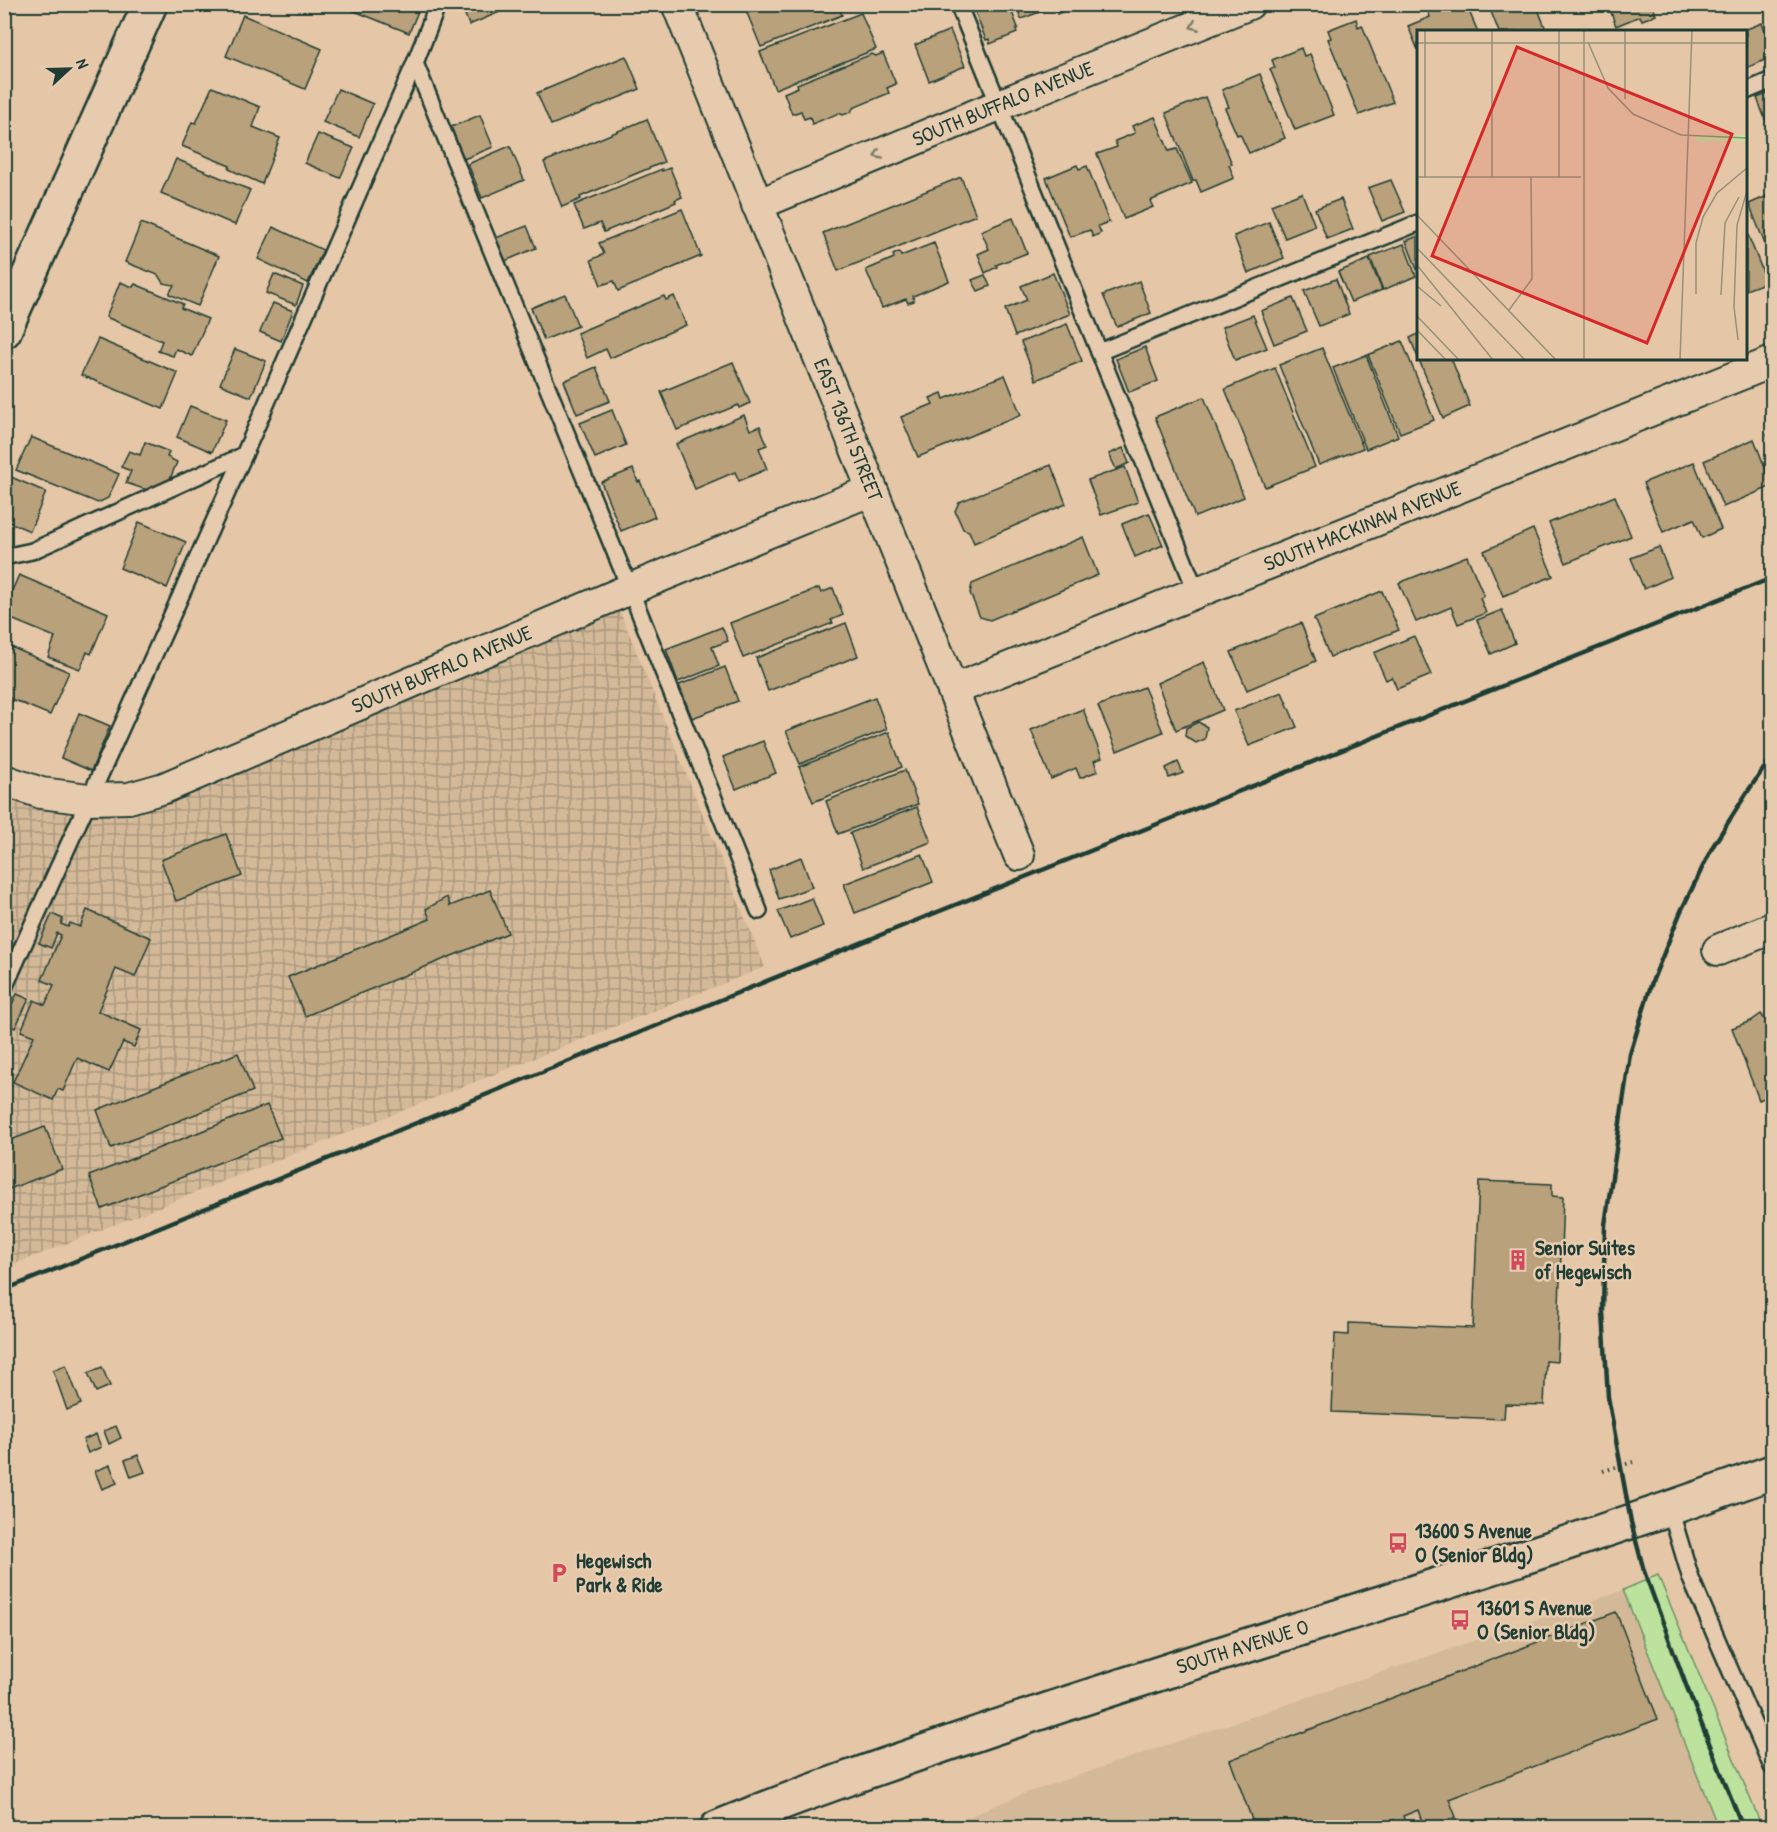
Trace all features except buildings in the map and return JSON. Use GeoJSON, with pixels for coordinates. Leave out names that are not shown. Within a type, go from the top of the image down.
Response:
{"type":"FeatureCollection","features":[{"type":"Feature","properties":{"kind":"main road"},"geometry":{"type":"LineString","coordinates":[[4,331],[150,4]]}},
{"type":"Feature","properties":{"kind":"main road","name":"SOUTH AVENUE O"},"geometry":{"type":"LineString","coordinates":[[717,1827],[790,1798],[1058,1706],[1670,1509],[1773,1472]]}},
{"type":"Feature","properties":{"kind":"street","name":"EAST 136TH STREET"},"geometry":{"type":"LineString","coordinates":[[677,4],[1019,855]]}},
{"type":"Feature","properties":{"kind":"street","name":"SOUTH BUFFALO AVENUE"},"geometry":{"type":"LineString","coordinates":[[758,205],[1249,4]]}},
{"type":"Feature","properties":{"kind":"street","name":"SOUTH MACKINAW AVENUE"},"geometry":{"type":"LineString","coordinates":[[953,690],[1773,362]]}},
{"type":"Feature","properties":{"kind":"street","name":"SOUTH BUFFALO AVENUE"},"geometry":{"type":"LineString","coordinates":[[4,780],[41,793],[88,799],[129,798],[164,788],[630,589],[872,490]]}},
{"type":"Feature","properties":{"kind":"street"},"geometry":{"type":"LineString","coordinates":[[1718,950],[1773,928]]}},
{"type":"Feature","properties":{"kind":"lane"},"geometry":{"type":"LineString","coordinates":[[4,988],[244,455],[415,63],[438,4]]}},
{"type":"Feature","properties":{"kind":"lane"},"geometry":{"type":"LineString","coordinates":[[958,4],[1197,593]]}},
{"type":"Feature","properties":{"kind":"lane"},"geometry":{"type":"LineString","coordinates":[[415,63],[759,911]]}},
{"type":"Feature","properties":{"kind":"lane"},"geometry":{"type":"LineString","coordinates":[[1747,91],[1773,80]]}},
{"type":"Feature","properties":{"kind":"lane"},"geometry":{"type":"LineString","coordinates":[[1100,352],[1417,224]]}},
{"type":"Feature","properties":{"kind":"lane"},"geometry":{"type":"LineString","coordinates":[[4,557],[32,551],[244,455]]}},
{"type":"Feature","properties":{"kind":"lane"},"geometry":{"type":"LineString","coordinates":[[1670,1509],[1691,1579],[1773,1767]]}},
{"type":"Feature","properties":{"kind":"path"},"geometry":{"type":"LineString","coordinates":[[1603,1471],[1633,1462]]}},
{"type":"Feature","properties":{"kind":"shaded area"},"geometry":{"type":"Polygon","coordinates":[[[619,609],[765,967],[5,1268],[5,792],[40,807],[95,815],[130,816],[619,609]]]}},
{"type":"Feature","properties":{"kind":"shaded area"},"geometry":{"type":"Polygon","coordinates":[[[1623,1590],[1718,1827],[942,1828],[1023,1794],[1623,1590]]]}},
{"type":"Feature","properties":{"kind":"green space"},"geometry":{"type":"Polygon","coordinates":[[[1658,1575],[1762,1827],[1718,1827],[1623,1590],[1658,1575]]]}},
{"type":"Feature","properties":{"kind":"railway"},"geometry":{"type":"LineString","coordinates":[[4,1290],[910,923],[1772,578]]}},
{"type":"Feature","properties":{"kind":"railway"},"geometry":{"type":"LineString","coordinates":[[1743,1828],[1644,1571],[1631,1522],[1608,1397],[1603,1312],[1605,1225],[1630,1054],[1652,982],[1681,911],[1713,846],[1772,757]]}},
{"type":"Feature","properties":{"kind":"place","name":"Senior Suites of Hegewisch"},"geometry":{"type":"Point","coordinates":[1518,1260]}},
{"type":"Feature","properties":{"kind":"place","name":"13600 S Avenue O (Senior Bldg)"},"geometry":{"type":"Point","coordinates":[1398,1543]}},
{"type":"Feature","properties":{"kind":"place","name":"Hegewisch Park & Ride"},"geometry":{"type":"Point","coordinates":[559,1573]}},
{"type":"Feature","properties":{"kind":"place","name":"13601 S Avenue O (Senior Bldg)"},"geometry":{"type":"Point","coordinates":[1460,1620]}}]}
